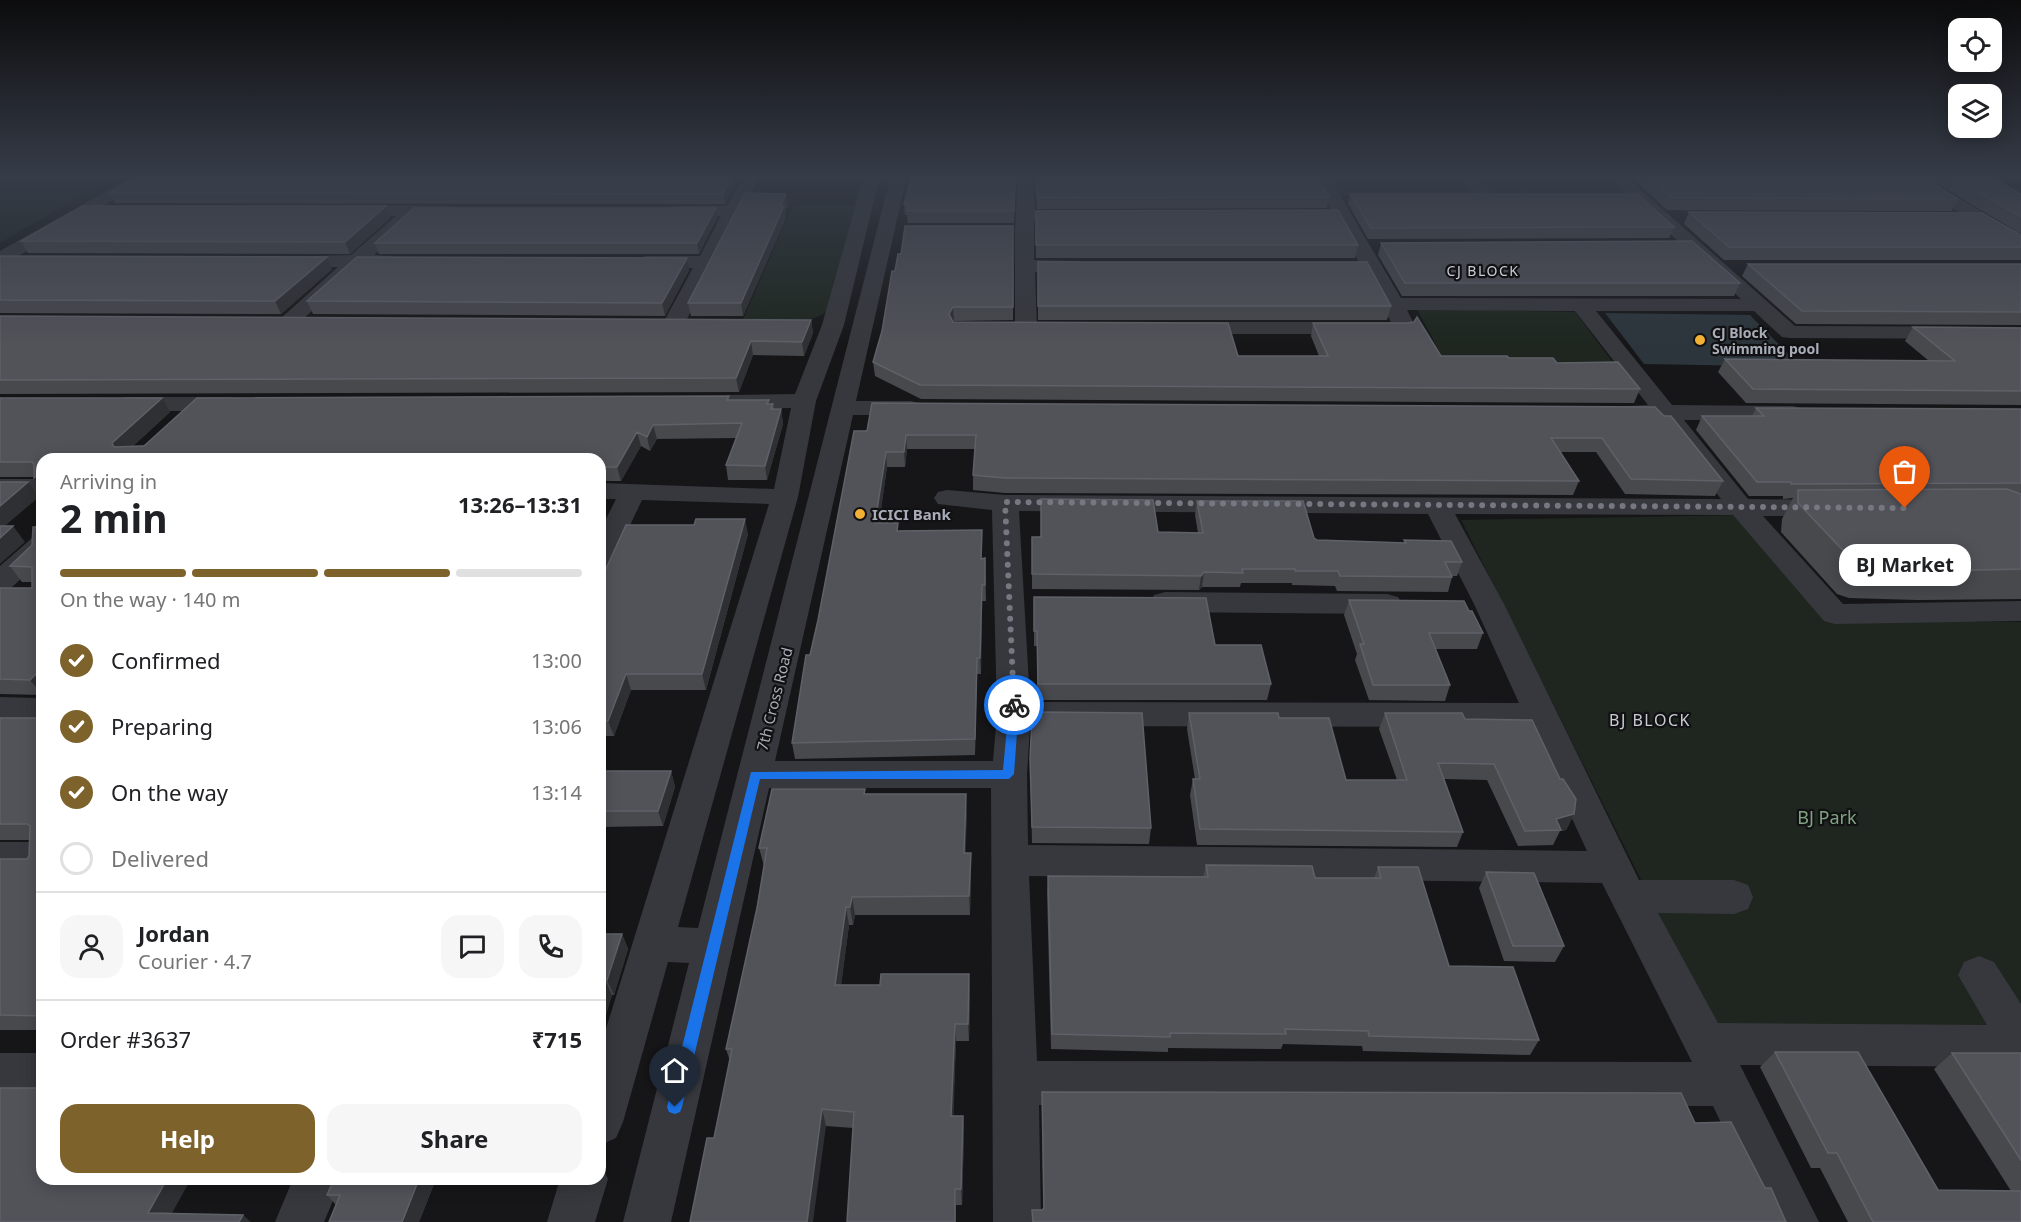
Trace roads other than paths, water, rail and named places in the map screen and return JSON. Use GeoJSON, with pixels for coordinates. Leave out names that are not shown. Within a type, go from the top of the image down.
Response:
{"type":"FeatureCollection","features":[{"type":"Feature","properties":{"kind":"street"},"geometry":{"type":"LineString","coordinates":[[0,260],[48,232]]}},
{"type":"Feature","properties":{"kind":"street"},"geometry":{"type":"LineString","coordinates":[[287,323],[388,232]]}},
{"type":"Feature","properties":{"kind":"street"},"geometry":{"type":"LineString","coordinates":[[674,323],[722,232]]}},
{"type":"Feature","properties":{"kind":"street"},"geometry":{"type":"LineString","coordinates":[[606,1101],[784,497],[804,401],[833,325],[857,232]]}},
{"type":"Feature","properties":{"kind":"street","name":"7th Cross Road"},"geometry":{"type":"LineString","coordinates":[[647,1222],[853,369],[896,232]]}},
{"type":"Feature","properties":{"kind":"street"},"geometry":{"type":"LineString","coordinates":[[1025,232],[1026,328]]}},
{"type":"Feature","properties":{"kind":"street"},"geometry":{"type":"LineString","coordinates":[[1169,328],[1402,328],[1403,324],[1394,304],[1363,267],[1362,248],[1350,232]]}},
{"type":"Feature","properties":{"kind":"street"},"geometry":{"type":"LineString","coordinates":[[1678,232],[1785,329],[1796,333],[2021,333]]}},
{"type":"Feature","properties":{"kind":"street"},"geometry":{"type":"LineString","coordinates":[[1670,245],[1694,245]]}},
{"type":"Feature","properties":{"kind":"street"},"geometry":{"type":"LineString","coordinates":[[1362,248],[1385,247]]}},
{"type":"Feature","properties":{"kind":"street"},"geometry":{"type":"LineString","coordinates":[[0,260],[33,261]]}},
{"type":"Feature","properties":{"kind":"street"},"geometry":{"type":"LineString","coordinates":[[270,261],[413,261]]}},
{"type":"Feature","properties":{"kind":"street"},"geometry":{"type":"LineString","coordinates":[[624,262],[706,262]]}},
{"type":"Feature","properties":{"kind":"street"},"geometry":{"type":"LineString","coordinates":[[1026,266],[1097,267]]}},
{"type":"Feature","properties":{"kind":"street"},"geometry":{"type":"LineString","coordinates":[[1716,267],[1751,268]]}},
{"type":"Feature","properties":{"kind":"street"},"geometry":{"type":"LineString","coordinates":[[1394,304],[1758,305]]}},
{"type":"Feature","properties":{"kind":"street"},"geometry":{"type":"LineString","coordinates":[[1581,305],[1742,509],[1835,615],[2021,611]]}},
{"type":"Feature","properties":{"kind":"street"},"geometry":{"type":"LineString","coordinates":[[263,322],[322,323]]}},
{"type":"Feature","properties":{"kind":"street"},"geometry":{"type":"LineString","coordinates":[[651,323],[697,324]]}},
{"type":"Feature","properties":{"kind":"street"},"geometry":{"type":"LineString","coordinates":[[811,324],[833,325]]}},
{"type":"Feature","properties":{"kind":"street"},"geometry":{"type":"LineString","coordinates":[[1005,328],[1050,328]]}},
{"type":"Feature","properties":{"kind":"street"},"geometry":{"type":"LineString","coordinates":[[816,369],[853,369]]}},
{"type":"Feature","properties":{"kind":"street"},"geometry":{"type":"LineString","coordinates":[[708,402],[804,401]]}},
{"type":"Feature","properties":{"kind":"street"},"geometry":{"type":"LineString","coordinates":[[104,404],[256,404]]}},
{"type":"Feature","properties":{"kind":"street"},"geometry":{"type":"LineString","coordinates":[[170,428],[196,404]]}},
{"type":"Feature","properties":{"kind":"street"},"geometry":{"type":"LineString","coordinates":[[844,408],[928,408]]}},
{"type":"Feature","properties":{"kind":"street"},"geometry":{"type":"LineString","coordinates":[[1594,412],[1815,413]]}},
{"type":"Feature","properties":{"kind":"street"},"geometry":{"type":"LineString","coordinates":[[0,487],[36,487]]}},
{"type":"Feature","properties":{"kind":"street"},"geometry":{"type":"LineString","coordinates":[[606,491],[784,497]]}},
{"type":"Feature","properties":{"kind":"street"},"geometry":{"type":"LineString","coordinates":[[606,547],[633,492]]}},
{"type":"Feature","properties":{"kind":"street"},"geometry":{"type":"LineString","coordinates":[[947,498],[1005,502],[1438,507],[1858,508]]}},
{"type":"Feature","properties":{"kind":"street"},"geometry":{"type":"LineString","coordinates":[[1005,502],[1020,600],[1009,774],[1017,1222]]}},
{"type":"Feature","properties":{"kind":"street"},"geometry":{"type":"LineString","coordinates":[[1438,507],[1472,604],[1542,715],[1620,882],[1706,1044],[1795,1222]]}},
{"type":"Feature","properties":{"kind":"street"},"geometry":{"type":"LineString","coordinates":[[0,582],[36,549]]}},
{"type":"Feature","properties":{"kind":"street"},"geometry":{"type":"LineString","coordinates":[[763,569],[805,568]]}},
{"type":"Feature","properties":{"kind":"street"},"geometry":{"type":"LineString","coordinates":[[0,592],[32,593]]}},
{"type":"Feature","properties":{"kind":"street"},"geometry":{"type":"LineString","coordinates":[[1137,601],[1419,604]]}},
{"type":"Feature","properties":{"kind":"street"},"geometry":{"type":"LineString","coordinates":[[0,709],[36,710]]}},
{"type":"Feature","properties":{"kind":"street"},"geometry":{"type":"LineString","coordinates":[[1014,714],[1542,715]]}},
{"type":"Feature","properties":{"kind":"street"},"geometry":{"type":"LineString","coordinates":[[755,775],[1009,774]]}},
{"type":"Feature","properties":{"kind":"street"},"geometry":{"type":"LineString","coordinates":[[0,857],[36,857]]}},
{"type":"Feature","properties":{"kind":"street"},"geometry":{"type":"LineString","coordinates":[[1009,860],[1620,882],[1734,897]]}},
{"type":"Feature","properties":{"kind":"street"},"geometry":{"type":"LineString","coordinates":[[651,944],[714,946]]}},
{"type":"Feature","properties":{"kind":"street"},"geometry":{"type":"LineString","coordinates":[[1978,975],[2021,1044]]}},
{"type":"Feature","properties":{"kind":"street"},"geometry":{"type":"LineString","coordinates":[[1706,1044],[2021,1044]]}},
{"type":"Feature","properties":{"kind":"street"},"geometry":{"type":"LineString","coordinates":[[0,1075],[36,1076]]}},
{"type":"Feature","properties":{"kind":"street"},"geometry":{"type":"LineString","coordinates":[[1016,1083],[1726,1084]]}},
{"type":"Feature","properties":{"kind":"street"},"geometry":{"type":"LineString","coordinates":[[298,1222],[315,1185]]}},
{"type":"Feature","properties":{"kind":"street"},"geometry":{"type":"LineString","coordinates":[[571,1222],[582,1185]]}},
{"type":"Feature","properties":{"kind":"place","name":"CJ Block Swimming pool"},"geometry":{"type":"Point","coordinates":[1700,340]}},
{"type":"Feature","properties":{"kind":"place","name":"BJ Market"},"geometry":{"type":"Point","coordinates":[1905,508]}},
{"type":"Feature","properties":{"kind":"place","name":"ICICI Bank"},"geometry":{"type":"Point","coordinates":[860,514]}},
{"type":"Feature","properties":{"kind":"district","name":"CJ BLOCK"},"geometry":{"type":"Point","coordinates":[1483,270]}},
{"type":"Feature","properties":{"kind":"district","name":"BJ BLOCK"},"geometry":{"type":"Point","coordinates":[1650,720]}},
{"type":"Feature","properties":{"kind":"park label","name":"BJ Park"},"geometry":{"type":"Point","coordinates":[1827,817]}}]}
